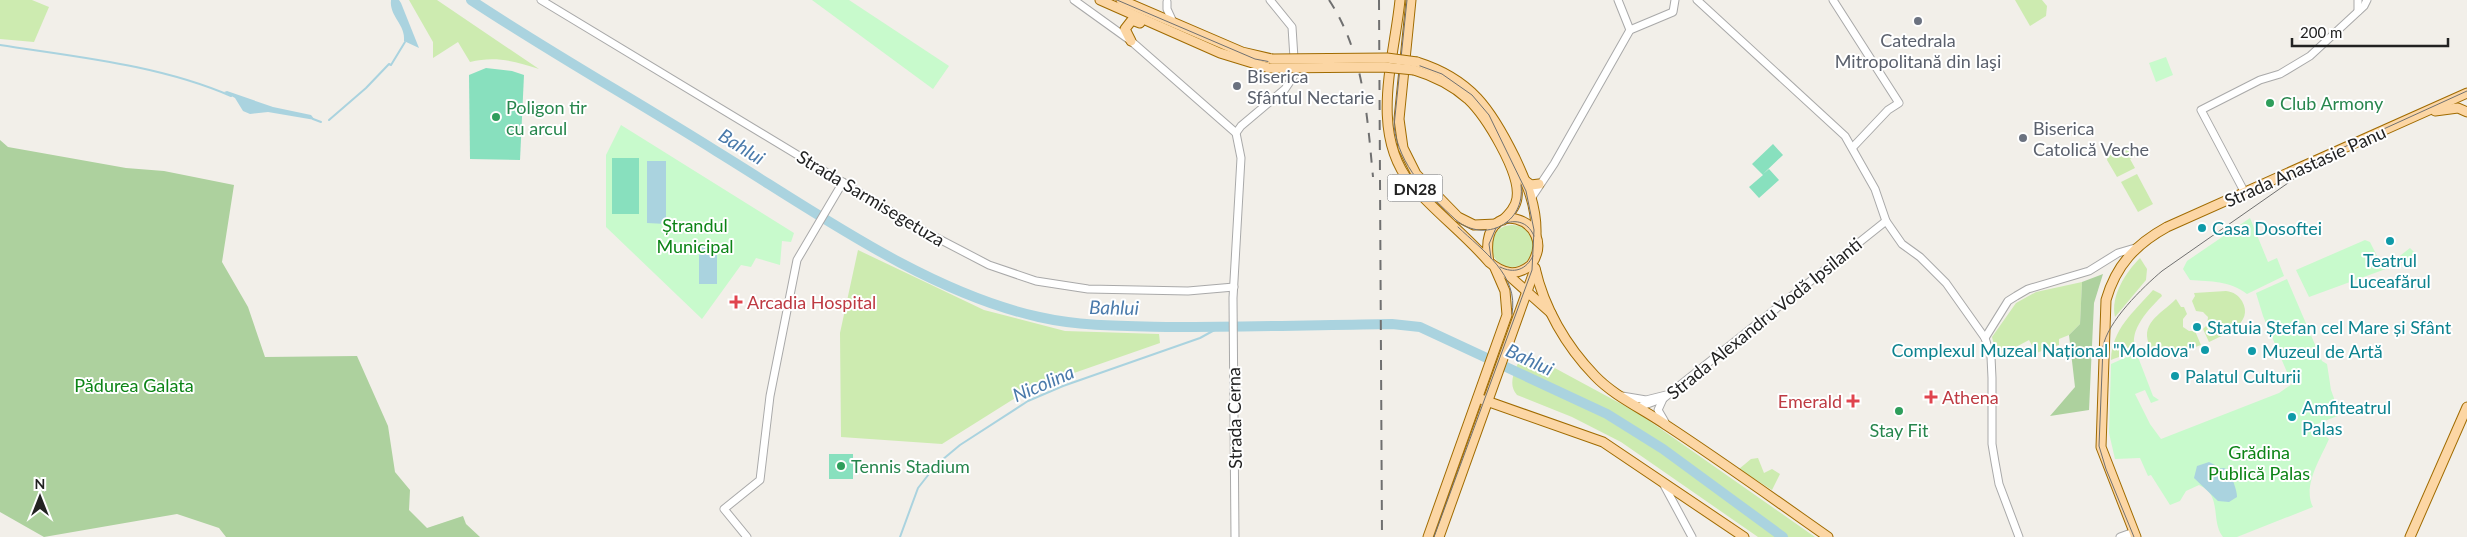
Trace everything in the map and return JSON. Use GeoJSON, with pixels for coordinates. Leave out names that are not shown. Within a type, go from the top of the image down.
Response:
{"type":"FeatureCollection","features":[{"type":"Feature","properties":{"kind":"main road"},"geometry":{"type":"LineString","coordinates":[[1100,0],[1220,53],[1269,68],[1394,67],[1414,70],[1438,79],[1468,99],[1483,116],[1520,181],[1532,197],[1536,216],[1535,268],[1439,537]]}},
{"type":"Feature","properties":{"kind":"main road"},"geometry":{"type":"LineString","coordinates":[[1121,0],[1258,57],[1279,60],[1397,59],[1417,62],[1442,71],[1465,85],[1485,105],[1498,124],[1520,181],[1517,199],[1509,214],[1500,222]]}},
{"type":"Feature","properties":{"kind":"main road","name":"DN28"},"geometry":{"type":"LineString","coordinates":[[1400,0],[1389,91],[1388,132],[1398,165],[1421,194],[1492,264],[1506,273]]}},
{"type":"Feature","properties":{"kind":"main road","name":"DN28"},"geometry":{"type":"LineString","coordinates":[[1411,0],[1399,119],[1401,140],[1406,157],[1416,174],[1465,222],[1482,226],[1517,219],[1527,223],[1534,230],[1536,238]]}},
{"type":"Feature","properties":{"kind":"main road"},"geometry":{"type":"LineString","coordinates":[[1131,41],[1125,29],[1132,20],[1160,31],[1168,30]]}},
{"type":"Feature","properties":{"kind":"main road","name":"Strada Anastasie Panu"},"geometry":{"type":"LineString","coordinates":[[2135,534],[2104,458],[2100,437],[2106,300],[2118,270],[2135,248],[2144,241],[2192,216],[2467,94]]}},
{"type":"Feature","properties":{"kind":"main road"},"geometry":{"type":"LineString","coordinates":[[2423,113],[2458,108],[2467,112]]}},
{"type":"Feature","properties":{"kind":"main road"},"geometry":{"type":"LineString","coordinates":[[1520,181],[1531,185],[1539,184]]}},
{"type":"Feature","properties":{"kind":"main road","name":"DN28"},"geometry":{"type":"LineString","coordinates":[[1428,537],[1500,338],[1508,305],[1502,283],[1492,264],[1487,238],[1490,230],[1500,222]]}},
{"type":"Feature","properties":{"kind":"main road"},"geometry":{"type":"LineString","coordinates":[[1506,273],[1521,272],[1531,265],[1536,256]]}},
{"type":"Feature","properties":{"kind":"main road"},"geometry":{"type":"LineString","coordinates":[[1535,268],[1551,314],[1561,332],[1584,364],[1606,386],[1828,537]]}},
{"type":"Feature","properties":{"kind":"main road"},"geometry":{"type":"LineString","coordinates":[[1506,273],[1551,314]]}},
{"type":"Feature","properties":{"kind":"main road"},"geometry":{"type":"LineString","coordinates":[[1522,308],[1539,303]]}},
{"type":"Feature","properties":{"kind":"main road"},"geometry":{"type":"LineString","coordinates":[[1478,398],[1602,442],[1659,478],[1744,537]]}},
{"type":"Feature","properties":{"kind":"main road"},"geometry":{"type":"LineString","coordinates":[[2410,537],[2467,407]]}},
{"type":"Feature","properties":{"kind":"street","name":"Strada Sarmisegetuza"},"geometry":{"type":"LineString","coordinates":[[541,0],[952,247],[998,268],[1036,281],[1088,289],[1136,291],[1225,289],[1234,287]]}},
{"type":"Feature","properties":{"kind":"street"},"geometry":{"type":"LineString","coordinates":[[1074,0],[1131,41],[1236,133],[1285,89],[1294,78],[1295,40],[1292,26],[1270,0]]}},
{"type":"Feature","properties":{"kind":"street"},"geometry":{"type":"LineString","coordinates":[[1618,0],[1630,30]]}},
{"type":"Feature","properties":{"kind":"street"},"geometry":{"type":"LineString","coordinates":[[1532,197],[1554,164],[1630,30],[1673,12],[1675,0]]}},
{"type":"Feature","properties":{"kind":"street"},"geometry":{"type":"LineString","coordinates":[[1697,0],[1845,136],[1853,147],[1875,190],[1886,221],[1902,244],[1942,278],[1985,338],[1992,371],[1992,444],[1995,462],[1999,484],[2019,537]]}},
{"type":"Feature","properties":{"kind":"street"},"geometry":{"type":"LineString","coordinates":[[1833,0],[1899,103],[1888,110],[1853,147]]}},
{"type":"Feature","properties":{"kind":"street"},"geometry":{"type":"LineString","coordinates":[[2358,0],[2358,11]]}},
{"type":"Feature","properties":{"kind":"street"},"geometry":{"type":"LineString","coordinates":[[2245,193],[2200,110],[2260,80],[2280,74],[2310,56],[2358,11],[2367,0]]}},
{"type":"Feature","properties":{"kind":"street"},"geometry":{"type":"LineString","coordinates":[[1157,16],[1168,1]]}},
{"type":"Feature","properties":{"kind":"street"},"geometry":{"type":"LineString","coordinates":[[1168,1],[1167,9],[1173,22]]}},
{"type":"Feature","properties":{"kind":"street","name":"Strada Cerna"},"geometry":{"type":"LineString","coordinates":[[1235,537],[1234,287],[1241,158],[1236,133]]}},
{"type":"Feature","properties":{"kind":"street"},"geometry":{"type":"LineString","coordinates":[[747,537],[724,509],[760,480],[766,425],[797,260],[843,182]]}},
{"type":"Feature","properties":{"kind":"street","name":"Strada Alexandru Vodă Ipsilanti"},"geometry":{"type":"LineString","coordinates":[[1639,407],[1666,396],[1886,221]]}},
{"type":"Feature","properties":{"kind":"street"},"geometry":{"type":"LineString","coordinates":[[1985,338],[2008,301],[2016,296],[2028,289],[2089,271],[2118,253],[2135,248]]}},
{"type":"Feature","properties":{"kind":"street"},"geometry":{"type":"LineString","coordinates":[[1622,396],[1646,400],[1666,396]]}},
{"type":"Feature","properties":{"kind":"street"},"geometry":{"type":"LineString","coordinates":[[1666,396],[1658,410],[1666,425]]}},
{"type":"Feature","properties":{"kind":"street"},"geometry":{"type":"LineString","coordinates":[[1659,478],[1692,537]]}},
{"type":"Feature","properties":{"kind":"street"},"geometry":{"type":"LineString","coordinates":[[2120,537],[2135,534]]}},
{"type":"Feature","properties":{"kind":"green space"},"geometry":{"type":"Polygon","coordinates":[[[0,0],[32,0],[49,7],[34,42],[0,39],[0,0]]]}},
{"type":"Feature","properties":{"kind":"green space"},"geometry":{"type":"Polygon","coordinates":[[[409,0],[437,0],[539,69],[496,59],[470,62],[458,42],[433,58],[433,42],[409,0]]]}},
{"type":"Feature","properties":{"kind":"green space"},"geometry":{"type":"Polygon","coordinates":[[[812,0],[849,0],[949,66],[933,89],[812,0]]]}},
{"type":"Feature","properties":{"kind":"green space"},"geometry":{"type":"Polygon","coordinates":[[[2015,0],[2042,0],[2047,6],[2046,16],[2030,26],[2015,0]]]}},
{"type":"Feature","properties":{"kind":"green space"},"geometry":{"type":"Polygon","coordinates":[[[2166,57],[2173,75],[2156,82],[2149,63],[2166,57]]]}},
{"type":"Feature","properties":{"kind":"green space","name":"Poligon tir cu arcul"},"geometry":{"type":"Polygon","coordinates":[[[486,68],[512,71],[524,75],[520,160],[470,159],[469,75],[486,68]]]}},
{"type":"Feature","properties":{"kind":"green space","name":"Ștrandul Municipal"},"geometry":{"type":"Polygon","coordinates":[[[621,125],[794,233],[791,242],[782,241],[780,265],[756,258],[751,267],[741,265],[702,319],[606,227],[606,155],[621,125]]]}},
{"type":"Feature","properties":{"kind":"green space","name":"Pădurea Galata"},"geometry":{"type":"Polygon","coordinates":[[[0,140],[8,147],[126,168],[164,171],[234,185],[222,262],[248,307],[265,357],[357,356],[388,426],[395,472],[410,490],[409,510],[427,528],[463,516],[466,524],[480,537],[226,537],[219,528],[177,514],[44,537],[0,512],[0,140]]]}},
{"type":"Feature","properties":{"kind":"green space"},"geometry":{"type":"Polygon","coordinates":[[[1773,144],[1783,155],[1763,174],[1769,169],[1779,180],[1759,198],[1749,187],[1763,175],[1752,164],[1773,144]]]}},
{"type":"Feature","properties":{"kind":"green space"},"geometry":{"type":"Polygon","coordinates":[[[2129,147],[2135,156],[2130,159],[2135,168],[2117,177],[2107,160],[2108,156],[2129,147]]]}},
{"type":"Feature","properties":{"kind":"green space"},"geometry":{"type":"Polygon","coordinates":[[[612,158],[639,158],[639,214],[612,214],[612,158]]]}},
{"type":"Feature","properties":{"kind":"green space"},"geometry":{"type":"Polygon","coordinates":[[[2137,174],[2153,204],[2138,212],[2121,182],[2137,174]]]}},
{"type":"Feature","properties":{"kind":"green space"},"geometry":{"type":"Polygon","coordinates":[[[2250,218],[2268,262],[2277,258],[2284,276],[2247,294],[2227,284],[2190,280],[2183,269],[2187,261],[2250,218]]]}},
{"type":"Feature","properties":{"kind":"green space"},"geometry":{"type":"Polygon","coordinates":[[[1512,225],[1527,231],[1533,246],[1527,261],[1512,267],[1497,261],[1491,246],[1497,231],[1512,225]]]}},
{"type":"Feature","properties":{"kind":"green space"},"geometry":{"type":"Polygon","coordinates":[[[2365,240],[2370,242],[2381,264],[2396,259],[2410,248],[2414,252],[2413,259],[2309,297],[2296,270],[2365,240]]]}},
{"type":"Feature","properties":{"kind":"green space"},"geometry":{"type":"Polygon","coordinates":[[[858,250],[984,310],[1065,331],[1159,334],[1160,343],[1031,388],[942,444],[841,437],[840,333],[858,250]]]}},
{"type":"Feature","properties":{"kind":"green space"},"geometry":{"type":"Polygon","coordinates":[[[2140,258],[2147,269],[2146,280],[2115,317],[2115,301],[2120,285],[2129,270],[2140,258]]]}},
{"type":"Feature","properties":{"kind":"green space"},"geometry":{"type":"Polygon","coordinates":[[[2103,274],[2094,303],[2089,410],[2050,416],[2075,387],[2069,335],[2080,324],[2082,282],[2103,274]]]}},
{"type":"Feature","properties":{"kind":"green space","name":"Grădina Publică Palas"},"geometry":{"type":"Polygon","coordinates":[[[2287,279],[2322,361],[2327,364],[2331,390],[2340,415],[2317,424],[2321,433],[2329,439],[2311,481],[2310,499],[2313,507],[2237,537],[2223,537],[2217,524],[2214,502],[2206,489],[2199,485],[2186,491],[2180,501],[2170,505],[2151,475],[2148,476],[2140,458],[2115,459],[2109,433],[2111,364],[2129,356],[2138,357],[2153,396],[2159,400],[2151,403],[2145,390],[2135,394],[2150,424],[2161,439],[2279,393],[2292,384],[2263,316],[2256,293],[2287,279]]]}},
{"type":"Feature","properties":{"kind":"green space"},"geometry":{"type":"Polygon","coordinates":[[[2082,282],[2080,324],[2069,335],[2059,339],[2059,345],[2036,353],[2029,340],[1997,357],[1992,337],[2016,303],[2036,292],[2082,282]]]}},
{"type":"Feature","properties":{"kind":"green space"},"geometry":{"type":"Polygon","coordinates":[[[2153,290],[2162,296],[2139,324],[2134,338],[2134,346],[2129,352],[2111,360],[2112,349],[2119,330],[2153,290]]]}},
{"type":"Feature","properties":{"kind":"green space"},"geometry":{"type":"Polygon","coordinates":[[[2226,291],[2234,293],[2242,301],[2245,309],[2244,316],[2236,328],[2209,342],[2203,329],[2207,325],[2208,317],[2203,312],[2196,311],[2192,301],[2195,296],[2194,293],[2226,291]]]}},
{"type":"Feature","properties":{"kind":"green space"},"geometry":{"type":"Polygon","coordinates":[[[2176,299],[2181,307],[2184,307],[2187,314],[2183,319],[2183,327],[2189,331],[2195,331],[2201,345],[2170,353],[2158,351],[2151,348],[2148,340],[2147,332],[2149,326],[2176,299]]]}},
{"type":"Feature","properties":{"kind":"green space"},"geometry":{"type":"Polygon","coordinates":[[[1527,353],[1638,413],[1815,537],[1758,537],[1621,442],[1572,417],[1517,395],[1512,385],[1512,380],[1522,354],[1527,353]]]}},
{"type":"Feature","properties":{"kind":"green space","name":"Tennis Stadium"},"geometry":{"type":"Polygon","coordinates":[[[829,454],[853,454],[853,479],[829,479],[829,454]]]}},
{"type":"Feature","properties":{"kind":"green space"},"geometry":{"type":"Polygon","coordinates":[[[1758,458],[1764,473],[1772,469],[1780,474],[1772,490],[1739,469],[1751,459],[1758,458]]]}},
{"type":"Feature","properties":{"kind":"water"},"geometry":{"type":"Polygon","coordinates":[[[391,0],[399,0],[401,3],[419,48],[404,41],[403,30],[392,11],[391,0]]]}},
{"type":"Feature","properties":{"kind":"water"},"geometry":{"type":"Polygon","coordinates":[[[227,91],[273,107],[311,115],[315,120],[268,112],[250,114],[243,111],[235,98],[224,92],[227,91]]]}},
{"type":"Feature","properties":{"kind":"water"},"geometry":{"type":"Polygon","coordinates":[[[647,161],[666,161],[666,224],[647,223],[647,161]]]}},
{"type":"Feature","properties":{"kind":"water"},"geometry":{"type":"Polygon","coordinates":[[[699,244],[717,244],[717,284],[699,284],[699,244]]]}},
{"type":"Feature","properties":{"kind":"water"},"geometry":{"type":"Polygon","coordinates":[[[2209,462],[2215,465],[2216,469],[2224,468],[2230,471],[2237,497],[2229,502],[2218,501],[2194,478],[2197,466],[2209,462]]]}},
{"type":"Feature","properties":{"kind":"waterway","name":"Bahlui"},"geometry":{"type":"LineString","coordinates":[[471,0],[831,223],[913,269],[955,289],[997,305],[1039,317],[1089,324],[1175,327],[1392,324],[1420,327],[1607,414],[1663,449],[1783,537]]}},
{"type":"Feature","properties":{"kind":"waterway"},"geometry":{"type":"LineString","coordinates":[[329,120],[366,88],[389,64],[391,65],[405,42]]}},
{"type":"Feature","properties":{"kind":"waterway"},"geometry":{"type":"LineString","coordinates":[[0,45],[147,69],[204,85],[231,96]]}},
{"type":"Feature","properties":{"kind":"waterway"},"geometry":{"type":"LineString","coordinates":[[313,119],[321,122]]}},
{"type":"Feature","properties":{"kind":"waterway","name":"Nicolina"},"geometry":{"type":"LineString","coordinates":[[900,537],[918,488],[936,465],[960,445],[1028,401],[1063,386],[1200,338],[1220,327]]}},
{"type":"Feature","properties":{"kind":"tram line"},"geometry":{"type":"LineString","coordinates":[[1117,0],[1255,59],[1271,62],[1396,62],[1415,64],[1442,74],[1472,95],[1489,115],[1526,191],[1534,230],[1532,270],[1434,537]]}},
{"type":"Feature","properties":{"kind":"tram line"},"geometry":{"type":"LineString","coordinates":[[1407,0],[1394,126],[1397,140],[1408,166],[1425,189],[1456,220],[1467,227],[1479,230],[1501,226],[1510,219],[1517,210],[1521,198],[1521,185]]}},
{"type":"Feature","properties":{"kind":"tram line"},"geometry":{"type":"LineString","coordinates":[[2134,537],[2106,469],[2099,446],[2103,347],[2106,337],[2118,316],[2136,295],[2162,271],[2331,153],[2467,91]]}},
{"type":"Feature","properties":{"kind":"tram line"},"geometry":{"type":"LineString","coordinates":[[1506,223],[1523,223],[1534,236]]}},
{"type":"Feature","properties":{"kind":"tram line"},"geometry":{"type":"LineString","coordinates":[[1458,227],[1488,255],[1505,276],[1513,300],[1512,314]]}},
{"type":"Feature","properties":{"kind":"tram line"},"geometry":{"type":"LineString","coordinates":[[1491,258],[1489,244],[1496,228]]}},
{"type":"Feature","properties":{"kind":"tram line"},"geometry":{"type":"LineString","coordinates":[[1500,267],[1510,270],[1519,269],[1527,265],[1533,256]]}},
{"type":"Feature","properties":{"kind":"railway"},"geometry":{"type":"LineString","coordinates":[[1329,0],[1341,20],[1357,63],[1366,108],[1373,177]]}},
{"type":"Feature","properties":{"kind":"railway"},"geometry":{"type":"LineString","coordinates":[[1379,0],[1382,537]]}},
{"type":"Feature","properties":{"kind":"place","name":"Catedrala Mitropolitană din Iaşi"},"geometry":{"type":"Point","coordinates":[1918,21]}},
{"type":"Feature","properties":{"kind":"place","name":"Biserica Sfântul Nectarie"},"geometry":{"type":"Point","coordinates":[1237,86]}},
{"type":"Feature","properties":{"kind":"place","name":"Club Armony"},"geometry":{"type":"Point","coordinates":[2270,103]}},
{"type":"Feature","properties":{"kind":"place","name":"Poligon tir cu arcul"},"geometry":{"type":"Point","coordinates":[496,117]}},
{"type":"Feature","properties":{"kind":"place","name":"Biserica Catolică Veche"},"geometry":{"type":"Point","coordinates":[2023,138]}},
{"type":"Feature","properties":{"kind":"place","name":"Casa Dosoftei"},"geometry":{"type":"Point","coordinates":[2202,228]}},
{"type":"Feature","properties":{"kind":"place","name":"Teatrul Luceafărul"},"geometry":{"type":"Point","coordinates":[2390,241]}},
{"type":"Feature","properties":{"kind":"place","name":"Arcadia Hospital"},"geometry":{"type":"Point","coordinates":[736,302]}},
{"type":"Feature","properties":{"kind":"place","name":"Statuia Ștefan cel Mare și Sfânt"},"geometry":{"type":"Point","coordinates":[2197,327]}},
{"type":"Feature","properties":{"kind":"place","name":"Complexul Muzeal Național \"Moldova\""},"geometry":{"type":"Point","coordinates":[2205,350]}},
{"type":"Feature","properties":{"kind":"place","name":"Muzeul de Artă"},"geometry":{"type":"Point","coordinates":[2252,351]}},
{"type":"Feature","properties":{"kind":"place","name":"Palatul Culturii"},"geometry":{"type":"Point","coordinates":[2175,376]}},
{"type":"Feature","properties":{"kind":"place","name":"Athena"},"geometry":{"type":"Point","coordinates":[1931,397]}},
{"type":"Feature","properties":{"kind":"place","name":"Emerald"},"geometry":{"type":"Point","coordinates":[1853,401]}},
{"type":"Feature","properties":{"kind":"place","name":"Stay Fit"},"geometry":{"type":"Point","coordinates":[1899,411]}},
{"type":"Feature","properties":{"kind":"place","name":"Amfiteatrul Palas"},"geometry":{"type":"Point","coordinates":[2292,417]}},
{"type":"Feature","properties":{"kind":"place","name":"Tennis Stadium"},"geometry":{"type":"Point","coordinates":[841,466]}}]}
